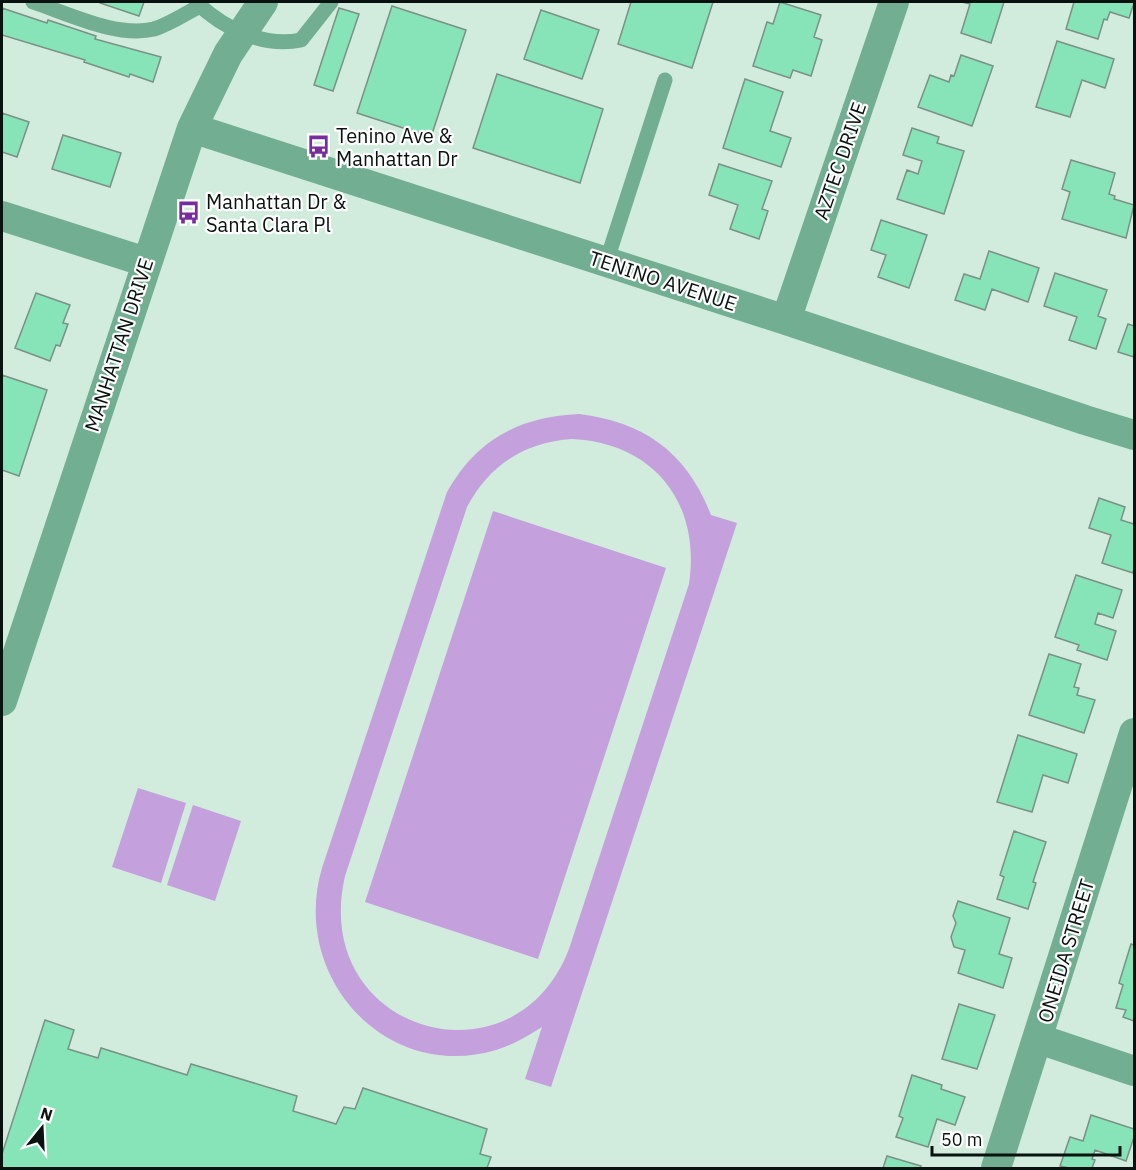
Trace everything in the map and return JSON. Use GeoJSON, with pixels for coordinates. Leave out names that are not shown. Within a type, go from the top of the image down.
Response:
{"type":"FeatureCollection","features":[{"type":"Feature","properties":{"kind":"street","name":"MANHATTAN DRIVE"},"geometry":{"type":"LineString","coordinates":[[2,701],[8,662],[192,128],[228,54],[263,2]]}},
{"type":"Feature","properties":{"kind":"street","name":"AZTEC DRIVE"},"geometry":{"type":"LineString","coordinates":[[786,320],[894,2]]}},
{"type":"Feature","properties":{"kind":"street","name":"TENINO AVENUE"},"geometry":{"type":"LineString","coordinates":[[192,128],[1134,435]]}},
{"type":"Feature","properties":{"kind":"street"},"geometry":{"type":"LineString","coordinates":[[2,216],[146,262]]}},
{"type":"Feature","properties":{"kind":"street","name":"ONEIDA STREET"},"geometry":{"type":"LineString","coordinates":[[996,1168],[1134,732]]}},
{"type":"Feature","properties":{"kind":"street"},"geometry":{"type":"LineString","coordinates":[[1038,1040],[1134,1071]]}},
{"type":"Feature","properties":{"kind":"lane"},"geometry":{"type":"LineString","coordinates":[[33,2],[118,30],[140,31],[156,28],[198,4],[241,34],[271,41],[293,42],[301,40],[331,2]]}},
{"type":"Feature","properties":{"kind":"lane"},"geometry":{"type":"LineString","coordinates":[[606,262],[665,80]]}},
{"type":"Feature","properties":{"kind":"shaded area"},"geometry":{"type":"Polygon","coordinates":[[[579,414],[603,418],[643,433],[661,444],[690,474],[711,515],[737,523],[551,1087],[525,1079],[542,1027],[496,1050],[455,1056],[417,1051],[384,1035],[355,1012],[334,982],[320,947],[316,908],[322,868],[447,492],[472,458],[486,445],[519,426],[557,416],[579,414]],[[572,439],[539,445],[524,451],[497,468],[476,492],[467,507],[345,876],[342,930],[357,973],[386,1005],[423,1025],[464,1030],[506,1020],[542,993],[569,949],[689,584],[691,555],[687,528],[679,504],[666,483],[649,466],[627,452],[601,443],[572,439]]]}},
{"type":"Feature","properties":{"kind":"shaded area"},"geometry":{"type":"Polygon","coordinates":[[[493,511],[666,568],[538,959],[365,902],[493,511]]]}},
{"type":"Feature","properties":{"kind":"shaded area"},"geometry":{"type":"Polygon","coordinates":[[[138,788],[186,803],[161,883],[112,867],[138,788]]]}},
{"type":"Feature","properties":{"kind":"shaded area"},"geometry":{"type":"Polygon","coordinates":[[[193,805],[241,821],[215,901],[167,885],[193,805]]]}},
{"type":"Feature","properties":{"kind":"building"},"geometry":{"type":"Polygon","coordinates":[[[100,2],[144,2],[139,16],[100,2]]]}},
{"type":"Feature","properties":{"kind":"building"},"geometry":{"type":"Polygon","coordinates":[[[631,2],[713,2],[692,68],[618,44],[631,2]]]}},
{"type":"Feature","properties":{"kind":"building"},"geometry":{"type":"Polygon","coordinates":[[[780,2],[821,15],[814,37],[822,40],[811,76],[793,70],[790,78],[753,66],[767,22],[773,24],[780,2]]]}},
{"type":"Feature","properties":{"kind":"building"},"geometry":{"type":"Polygon","coordinates":[[[962,2],[1004,2],[991,43],[961,33],[970,4],[962,2]]]}},
{"type":"Feature","properties":{"kind":"building"},"geometry":{"type":"Polygon","coordinates":[[[1074,2],[1134,3],[1129,18],[1110,12],[1107,20],[1104,19],[1098,39],[1066,29],[1074,2]]]}},
{"type":"Feature","properties":{"kind":"building"},"geometry":{"type":"Polygon","coordinates":[[[392,6],[466,30],[431,137],[357,113],[392,6]]]}},
{"type":"Feature","properties":{"kind":"building"},"geometry":{"type":"Polygon","coordinates":[[[2,8],[96,36],[95,39],[161,57],[153,82],[130,74],[129,77],[84,62],[85,60],[2,35],[2,8]]]}},
{"type":"Feature","properties":{"kind":"building"},"geometry":{"type":"Polygon","coordinates":[[[339,8],[359,14],[333,91],[314,85],[339,8]]]}},
{"type":"Feature","properties":{"kind":"building"},"geometry":{"type":"Polygon","coordinates":[[[541,10],[599,30],[582,79],[524,59],[541,10]]]}},
{"type":"Feature","properties":{"kind":"building"},"geometry":{"type":"Polygon","coordinates":[[[1057,41],[1114,59],[1105,88],[1082,80],[1070,117],[1036,107],[1057,41]]]}},
{"type":"Feature","properties":{"kind":"building"},"geometry":{"type":"Polygon","coordinates":[[[961,55],[993,66],[972,126],[918,107],[930,75],[949,82],[951,75],[954,76],[961,55]]]}},
{"type":"Feature","properties":{"kind":"building"},"geometry":{"type":"Polygon","coordinates":[[[497,74],[603,109],[580,183],[473,148],[497,74]]]}},
{"type":"Feature","properties":{"kind":"building"},"geometry":{"type":"Polygon","coordinates":[[[745,79],[783,92],[770,131],[791,138],[781,167],[723,148],[745,79]]]}},
{"type":"Feature","properties":{"kind":"building"},"geometry":{"type":"Polygon","coordinates":[[[2,113],[29,122],[17,157],[2,152],[2,113]]]}},
{"type":"Feature","properties":{"kind":"building"},"geometry":{"type":"Polygon","coordinates":[[[912,128],[939,137],[937,143],[964,151],[944,214],[897,199],[907,170],[918,174],[922,161],[903,155],[912,128]]]}},
{"type":"Feature","properties":{"kind":"building"},"geometry":{"type":"Polygon","coordinates":[[[63,135],[121,153],[110,187],[52,169],[63,135]]]}},
{"type":"Feature","properties":{"kind":"building"},"geometry":{"type":"Polygon","coordinates":[[[1071,160],[1115,173],[1109,194],[1115,196],[1114,199],[1134,205],[1126,238],[1062,219],[1070,192],[1062,189],[1071,160]]]}},
{"type":"Feature","properties":{"kind":"building"},"geometry":{"type":"Polygon","coordinates":[[[719,164],[772,181],[762,209],[768,211],[759,239],[730,229],[738,205],[709,195],[719,164]]]}},
{"type":"Feature","properties":{"kind":"building"},"geometry":{"type":"Polygon","coordinates":[[[881,220],[927,235],[909,288],[878,277],[886,255],[871,250],[881,220]]]}},
{"type":"Feature","properties":{"kind":"building"},"geometry":{"type":"Polygon","coordinates":[[[989,251],[1039,268],[1028,302],[992,289],[985,310],[955,300],[964,274],[980,279],[989,251]]]}},
{"type":"Feature","properties":{"kind":"building"},"geometry":{"type":"Polygon","coordinates":[[[1055,273],[1107,290],[1098,316],[1106,319],[1096,349],[1069,340],[1077,317],[1044,306],[1055,273]]]}},
{"type":"Feature","properties":{"kind":"building"},"geometry":{"type":"Polygon","coordinates":[[[36,293],[70,305],[63,323],[68,324],[60,346],[56,345],[50,361],[15,348],[36,293]]]}},
{"type":"Feature","properties":{"kind":"building"},"geometry":{"type":"Polygon","coordinates":[[[1128,324],[1134,326],[1134,357],[1118,352],[1128,324]]]}},
{"type":"Feature","properties":{"kind":"building"},"geometry":{"type":"Polygon","coordinates":[[[2,375],[47,390],[19,476],[2,470],[2,375]]]}},
{"type":"Feature","properties":{"kind":"building"},"geometry":{"type":"Polygon","coordinates":[[[1099,498],[1125,507],[1121,520],[1134,524],[1133,573],[1102,563],[1111,535],[1089,528],[1099,498]]]}},
{"type":"Feature","properties":{"kind":"building"},"geometry":{"type":"Polygon","coordinates":[[[1076,575],[1122,590],[1113,618],[1098,613],[1095,624],[1116,631],[1107,660],[1077,650],[1079,645],[1055,637],[1076,575]]]}},
{"type":"Feature","properties":{"kind":"building"},"geometry":{"type":"Polygon","coordinates":[[[1049,654],[1081,664],[1074,687],[1079,688],[1077,695],[1095,700],[1084,733],[1029,715],[1049,654]]]}},
{"type":"Feature","properties":{"kind":"building"},"geometry":{"type":"Polygon","coordinates":[[[1018,735],[1077,754],[1068,783],[1043,775],[1032,812],[997,802],[1018,735]]]}},
{"type":"Feature","properties":{"kind":"building"},"geometry":{"type":"Polygon","coordinates":[[[1014,831],[1046,842],[1033,882],[1036,883],[1028,909],[997,899],[1004,877],[1000,875],[1014,831]]]}},
{"type":"Feature","properties":{"kind":"building"},"geometry":{"type":"Polygon","coordinates":[[[958,901],[1010,918],[999,954],[1012,958],[1003,988],[958,973],[965,950],[954,947],[951,937],[956,923],[953,916],[958,901]]]}},
{"type":"Feature","properties":{"kind":"building"},"geometry":{"type":"Polygon","coordinates":[[[1131,944],[1134,945],[1134,1021],[1123,1017],[1126,1010],[1116,1008],[1123,985],[1119,983],[1131,944]]]}},
{"type":"Feature","properties":{"kind":"building"},"geometry":{"type":"Polygon","coordinates":[[[959,1004],[995,1015],[977,1069],[942,1059],[959,1004]]]}},
{"type":"Feature","properties":{"kind":"building"},"geometry":{"type":"Polygon","coordinates":[[[45,1020],[74,1030],[68,1049],[98,1058],[101,1048],[187,1075],[191,1064],[297,1096],[293,1111],[336,1124],[344,1107],[355,1109],[363,1088],[487,1129],[480,1154],[491,1157],[487,1168],[2,1168],[2,1154],[45,1020]]]}},
{"type":"Feature","properties":{"kind":"building"},"geometry":{"type":"Polygon","coordinates":[[[912,1075],[942,1085],[941,1089],[965,1097],[955,1125],[937,1119],[928,1147],[896,1137],[903,1118],[899,1116],[912,1075]]]}},
{"type":"Feature","properties":{"kind":"building"},"geometry":{"type":"Polygon","coordinates":[[[1091,1115],[1134,1129],[1134,1137],[1126,1161],[1095,1150],[1092,1168],[1060,1166],[1070,1137],[1083,1141],[1091,1115]]]}},
{"type":"Feature","properties":{"kind":"building"},"geometry":{"type":"Polygon","coordinates":[[[887,1156],[921,1166],[920,1168],[883,1168],[887,1156]]]}},
{"type":"Feature","properties":{"kind":"place","name":"Tenino Ave & Manhattan Dr"},"geometry":{"type":"Point","coordinates":[318,147]}},
{"type":"Feature","properties":{"kind":"place","name":"Manhattan Dr & Santa Clara Pl"},"geometry":{"type":"Point","coordinates":[188,213]}}]}
